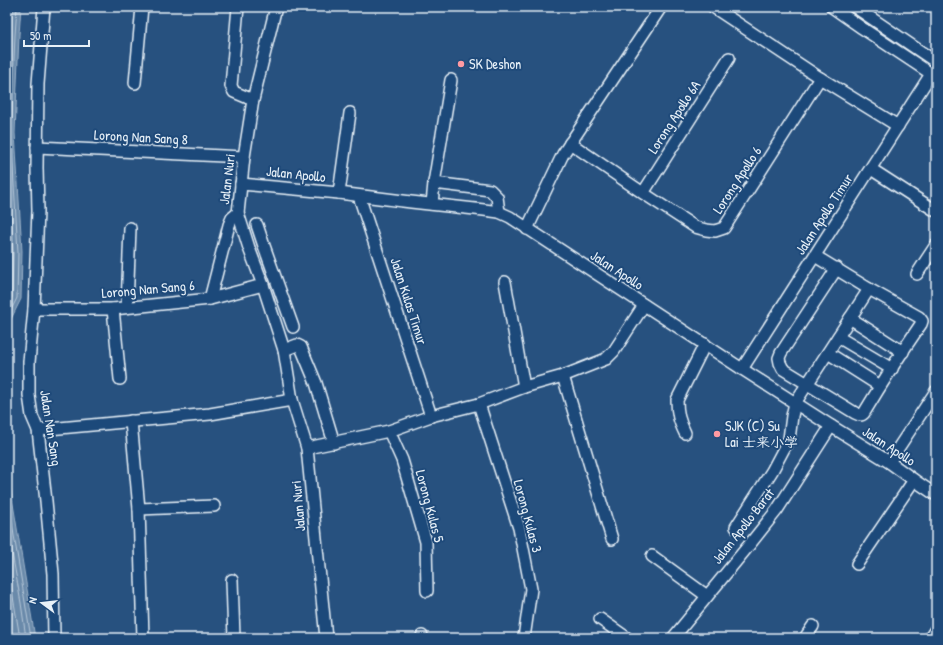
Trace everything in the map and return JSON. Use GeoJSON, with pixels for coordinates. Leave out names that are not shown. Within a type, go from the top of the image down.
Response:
{"type":"FeatureCollection","features":[{"type":"Feature","properties":{"kind":"street","name":"Jalan Nan Sang"},"geometry":{"type":"LineString","coordinates":[[44,7],[38,84],[38,211],[34,309],[29,362],[29,395],[32,416],[38,430],[46,501],[53,574],[54,638]]}},
{"type":"Feature","properties":{"kind":"street"},"geometry":{"type":"LineString","coordinates":[[134,83],[142,7]]}},
{"type":"Feature","properties":{"kind":"street"},"geometry":{"type":"LineString","coordinates":[[238,7],[230,86],[234,92],[253,100]]}},
{"type":"Feature","properties":{"kind":"street","name":"Jalan Nuri"},"geometry":{"type":"LineString","coordinates":[[276,7],[253,100],[244,157],[238,213],[284,350],[292,400],[307,448],[326,638]]}},
{"type":"Feature","properties":{"kind":"street"},"geometry":{"type":"LineString","coordinates":[[527,229],[563,154],[661,7]]}},
{"type":"Feature","properties":{"kind":"street"},"geometry":{"type":"LineString","coordinates":[[713,7],[820,78],[898,126]]}},
{"type":"Feature","properties":{"kind":"street"},"geometry":{"type":"LineString","coordinates":[[832,7],[934,75]]}},
{"type":"Feature","properties":{"kind":"street"},"geometry":{"type":"LineString","coordinates":[[855,7],[936,62]]}},
{"type":"Feature","properties":{"kind":"street","name":"Lorong Apollo 6A"},"geometry":{"type":"LineString","coordinates":[[643,193],[729,58]]}},
{"type":"Feature","properties":{"kind":"street","name":"Jalan Apollo Timur"},"geometry":{"type":"LineString","coordinates":[[742,369],[898,126],[934,75]]}},
{"type":"Feature","properties":{"kind":"street","name":"Lorong Apollo 6"},"geometry":{"type":"LineString","coordinates":[[570,143],[696,227],[715,231],[724,228],[820,78]]}},
{"type":"Feature","properties":{"kind":"street"},"geometry":{"type":"LineString","coordinates":[[432,204],[434,183],[451,80]]}},
{"type":"Feature","properties":{"kind":"street"},"geometry":{"type":"LineString","coordinates":[[339,194],[350,113]]}},
{"type":"Feature","properties":{"kind":"street","name":"Lorong Nan Sang 8"},"geometry":{"type":"LineString","coordinates":[[37,147],[244,157]]}},
{"type":"Feature","properties":{"kind":"street"},"geometry":{"type":"LineString","coordinates":[[871,169],[936,211]]}},
{"type":"Feature","properties":{"kind":"street"},"geometry":{"type":"LineString","coordinates":[[434,183],[490,190],[497,197],[499,212]]}},
{"type":"Feature","properties":{"kind":"street","name":"Jalan Apollo"},"geometry":{"type":"LineString","coordinates":[[241,184],[499,212],[510,217],[742,369],[889,462],[936,495]]}},
{"type":"Feature","properties":{"kind":"street","name":"Jalan Kulas Timur"},"geometry":{"type":"LineString","coordinates":[[359,196],[431,416]]}},
{"type":"Feature","properties":{"kind":"street"},"geometry":{"type":"LineString","coordinates":[[210,299],[229,225],[232,218],[238,213]]}},
{"type":"Feature","properties":{"kind":"street"},"geometry":{"type":"LineString","coordinates":[[257,225],[293,327]]}},
{"type":"Feature","properties":{"kind":"street"},"geometry":{"type":"LineString","coordinates":[[127,307],[130,228]]}},
{"type":"Feature","properties":{"kind":"street"},"geometry":{"type":"LineString","coordinates":[[249,248],[263,243]]}},
{"type":"Feature","properties":{"kind":"street"},"geometry":{"type":"LineString","coordinates":[[917,274],[936,245]]}},
{"type":"Feature","properties":{"kind":"street"},"geometry":{"type":"LineString","coordinates":[[815,256],[836,268],[869,289],[919,317],[921,320],[921,324],[864,413],[860,415],[783,368],[779,358],[836,268]]}},
{"type":"Feature","properties":{"kind":"street"},"geometry":{"type":"LineString","coordinates":[[505,282],[524,387]]}},
{"type":"Feature","properties":{"kind":"street","name":"Lorong Nan Sang 6"},"geometry":{"type":"LineString","coordinates":[[34,309],[113,309],[210,299],[263,285]]}},
{"type":"Feature","properties":{"kind":"street"},"geometry":{"type":"LineString","coordinates":[[736,527],[772,471],[790,439],[795,403],[869,289]]}},
{"type":"Feature","properties":{"kind":"street"},"geometry":{"type":"LineString","coordinates":[[307,448],[390,431],[431,416],[479,404],[524,387],[563,376],[606,359],[614,351],[644,305]]}},
{"type":"Feature","properties":{"kind":"street"},"geometry":{"type":"LineString","coordinates":[[113,309],[120,379]]}},
{"type":"Feature","properties":{"kind":"street"},"geometry":{"type":"LineString","coordinates":[[273,315],[288,311]]}},
{"type":"Feature","properties":{"kind":"street"},"geometry":{"type":"LineString","coordinates":[[850,318],[903,352]]}},
{"type":"Feature","properties":{"kind":"street"},"geometry":{"type":"LineString","coordinates":[[838,336],[892,369]]}},
{"type":"Feature","properties":{"kind":"street"},"geometry":{"type":"LineString","coordinates":[[685,433],[679,422],[677,400],[705,344]]}},
{"type":"Feature","properties":{"kind":"street"},"geometry":{"type":"LineString","coordinates":[[284,350],[297,345],[301,347],[316,384],[334,443]]}},
{"type":"Feature","properties":{"kind":"street"},"geometry":{"type":"LineString","coordinates":[[828,353],[880,386]]}},
{"type":"Feature","properties":{"kind":"street"},"geometry":{"type":"LineString","coordinates":[[563,376],[612,539]]}},
{"type":"Feature","properties":{"kind":"street"},"geometry":{"type":"LineString","coordinates":[[889,462],[936,391]]}},
{"type":"Feature","properties":{"kind":"street"},"geometry":{"type":"LineString","coordinates":[[38,430],[210,414],[292,400]]}},
{"type":"Feature","properties":{"kind":"street","name":"Lorong Kulas 3"},"geometry":{"type":"LineString","coordinates":[[479,404],[519,528],[531,589],[524,638]]}},
{"type":"Feature","properties":{"kind":"street"},"geometry":{"type":"LineString","coordinates":[[131,422],[139,509],[143,638]]}},
{"type":"Feature","properties":{"kind":"street","name":"Jalan Apollo Barat"},"geometry":{"type":"LineString","coordinates":[[672,638],[777,510],[831,426]]}},
{"type":"Feature","properties":{"kind":"street","name":"Lorong Kulas 5"},"geometry":{"type":"LineString","coordinates":[[390,431],[402,460],[426,542],[427,591]]}},
{"type":"Feature","properties":{"kind":"street"},"geometry":{"type":"LineString","coordinates":[[858,564],[914,480]]}},
{"type":"Feature","properties":{"kind":"street"},"geometry":{"type":"LineString","coordinates":[[139,509],[214,506]]}},
{"type":"Feature","properties":{"kind":"street"},"geometry":{"type":"LineString","coordinates":[[652,556],[707,596]]}},
{"type":"Feature","properties":{"kind":"street"},"geometry":{"type":"LineString","coordinates":[[232,580],[234,638]]}},
{"type":"Feature","properties":{"kind":"street"},"geometry":{"type":"LineString","coordinates":[[600,619],[626,638]]}},
{"type":"Feature","properties":{"kind":"street"},"geometry":{"type":"LineString","coordinates":[[805,638],[813,626]]}},
{"type":"Feature","properties":{"kind":"street"},"geometry":{"type":"LineString","coordinates":[[930,638],[936,629]]}},
{"type":"Feature","properties":{"kind":"water"},"geometry":{"type":"Polygon","coordinates":[[[7,7],[21,7],[15,133],[22,251],[21,299],[7,327],[7,7]]]}},
{"type":"Feature","properties":{"kind":"water"},"geometry":{"type":"Polygon","coordinates":[[[7,467],[35,638],[7,638],[7,467]]]}},
{"type":"Feature","properties":{"kind":"place","name":"SK Deshon"},"geometry":{"type":"Point","coordinates":[461,64]}},
{"type":"Feature","properties":{"kind":"place","name":"SJK (C) Su Lai 士来小学"},"geometry":{"type":"Point","coordinates":[717,434]}}]}
